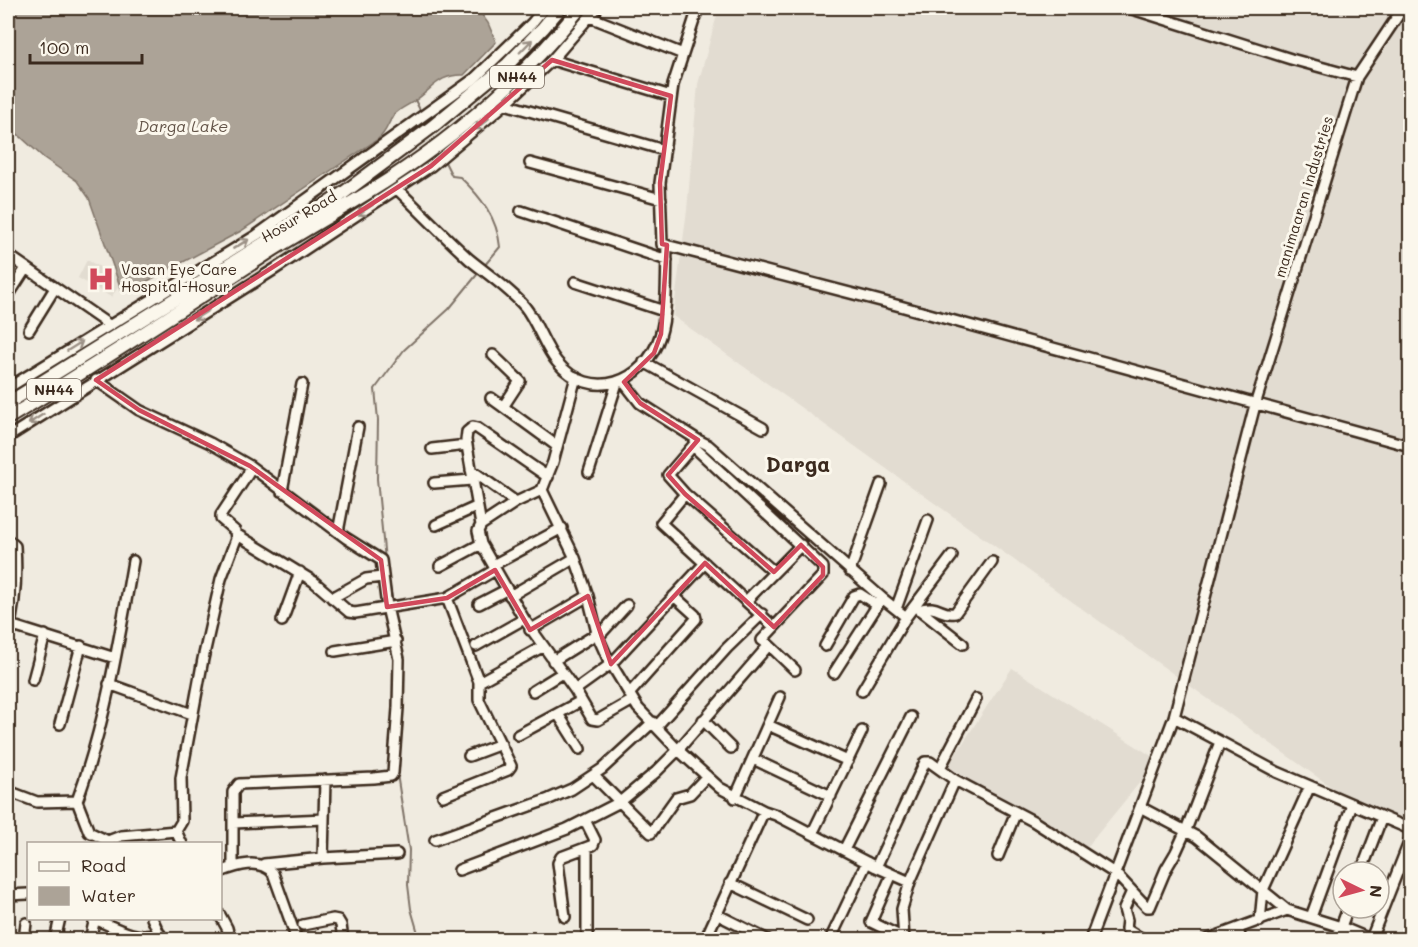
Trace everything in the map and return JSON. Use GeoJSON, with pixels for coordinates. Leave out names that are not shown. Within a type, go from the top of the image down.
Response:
{"type":"FeatureCollection","features":[{"type":"Feature","properties":{"kind":"highway","name":"Hosur Road"},"geometry":{"type":"LineString","coordinates":[[8,403],[338,197],[414,141],[508,64],[560,8]]}},
{"type":"Feature","properties":{"kind":"highway","name":"Hosur Road"},"geometry":{"type":"LineString","coordinates":[[8,418],[390,179],[445,138],[529,66],[580,8]]}},
{"type":"Feature","properties":{"kind":"street"},"geometry":{"type":"LineString","coordinates":[[8,388],[257,235],[474,79],[532,23],[544,8]]}},
{"type":"Feature","properties":{"kind":"street"},"geometry":{"type":"LineString","coordinates":[[8,437],[275,269],[431,166],[505,104],[552,60],[597,8]]}},
{"type":"Feature","properties":{"kind":"street"},"geometry":{"type":"LineString","coordinates":[[698,8],[671,96],[660,183],[662,244],[946,318],[1410,446]]}},
{"type":"Feature","properties":{"kind":"street"},"geometry":{"type":"LineString","coordinates":[[1129,8],[1290,59],[1357,77]]}},
{"type":"Feature","properties":{"kind":"street","name":"manimaaran industries"},"geometry":{"type":"LineString","coordinates":[[1090,939],[1174,717],[1255,405],[1357,77],[1403,8]]}},
{"type":"Feature","properties":{"kind":"street"},"geometry":{"type":"LineString","coordinates":[[590,17],[683,54]]}},
{"type":"Feature","properties":{"kind":"street"},"geometry":{"type":"LineString","coordinates":[[552,60],[671,96]]}},
{"type":"Feature","properties":{"kind":"street"},"geometry":{"type":"LineString","coordinates":[[505,104],[664,150]]}},
{"type":"Feature","properties":{"kind":"street"},"geometry":{"type":"LineString","coordinates":[[530,163],[661,199]]}},
{"type":"Feature","properties":{"kind":"street"},"geometry":{"type":"LineString","coordinates":[[396,189],[466,256],[525,307],[557,362],[576,377],[601,386],[620,381],[631,375],[654,353],[661,334],[664,311],[667,245]]}},
{"type":"Feature","properties":{"kind":"street"},"geometry":{"type":"LineString","coordinates":[[520,211],[667,260]]}},
{"type":"Feature","properties":{"kind":"street"},"geometry":{"type":"LineString","coordinates":[[8,255],[109,325]]}},
{"type":"Feature","properties":{"kind":"street"},"geometry":{"type":"LineString","coordinates":[[8,296],[26,268]]}},
{"type":"Feature","properties":{"kind":"street"},"geometry":{"type":"LineString","coordinates":[[575,282],[664,311]]}},
{"type":"Feature","properties":{"kind":"street"},"geometry":{"type":"LineString","coordinates":[[29,330],[55,288]]}},
{"type":"Feature","properties":{"kind":"street"},"geometry":{"type":"LineString","coordinates":[[493,356],[520,381],[503,407]]}},
{"type":"Feature","properties":{"kind":"street"},"geometry":{"type":"LineString","coordinates":[[644,362],[763,428]]}},
{"type":"Feature","properties":{"kind":"street"},"geometry":{"type":"LineString","coordinates":[[576,377],[548,477],[542,490],[516,502],[481,525],[478,531],[481,544],[530,630],[595,720],[631,697],[696,619],[695,615],[674,596]]}},
{"type":"Feature","properties":{"kind":"street"},"geometry":{"type":"LineString","coordinates":[[96,380],[139,410],[210,443],[250,466],[282,492],[381,560],[382,577],[399,659],[393,775],[374,778],[239,784],[233,792],[233,867]]}},
{"type":"Feature","properties":{"kind":"street"},"geometry":{"type":"LineString","coordinates":[[620,381],[640,403],[695,443],[823,567],[824,572],[762,640],[795,670]]}},
{"type":"Feature","properties":{"kind":"street"},"geometry":{"type":"LineString","coordinates":[[589,472],[620,381]]}},
{"type":"Feature","properties":{"kind":"street"},"geometry":{"type":"LineString","coordinates":[[282,492],[302,384]]}},
{"type":"Feature","properties":{"kind":"street"},"geometry":{"type":"LineString","coordinates":[[491,398],[557,446]]}},
{"type":"Feature","properties":{"kind":"street"},"geometry":{"type":"LineString","coordinates":[[338,532],[358,427]]}},
{"type":"Feature","properties":{"kind":"street"},"geometry":{"type":"LineString","coordinates":[[481,525],[476,507],[467,445],[467,432],[472,428],[477,428],[548,477]]}},
{"type":"Feature","properties":{"kind":"street"},"geometry":{"type":"LineString","coordinates":[[695,443],[668,475],[685,494],[774,572]]}},
{"type":"Feature","properties":{"kind":"street"},"geometry":{"type":"LineString","coordinates":[[695,443],[708,445],[850,571],[879,602]]}},
{"type":"Feature","properties":{"kind":"street"},"geometry":{"type":"LineString","coordinates":[[432,449],[467,445]]}},
{"type":"Feature","properties":{"kind":"street"},"geometry":{"type":"LineString","coordinates":[[250,466],[248,474],[221,515],[224,523],[237,534],[313,581],[349,612],[355,613],[447,598],[494,567],[562,528]]}},
{"type":"Feature","properties":{"kind":"street"},"geometry":{"type":"LineString","coordinates":[[471,470],[516,502]]}},
{"type":"Feature","properties":{"kind":"street"},"geometry":{"type":"LineString","coordinates":[[434,483],[472,480]]}},
{"type":"Feature","properties":{"kind":"street"},"geometry":{"type":"LineString","coordinates":[[850,571],[881,484]]}},
{"type":"Feature","properties":{"kind":"street"},"geometry":{"type":"LineString","coordinates":[[542,490],[575,558],[598,635],[611,664],[638,708],[678,750],[720,788],[735,798],[776,815],[910,882]]}},
{"type":"Feature","properties":{"kind":"street"},"geometry":{"type":"LineString","coordinates":[[685,494],[661,523],[774,627]]}},
{"type":"Feature","properties":{"kind":"street"},"geometry":{"type":"LineString","coordinates":[[436,525],[476,507]]}},
{"type":"Feature","properties":{"kind":"street"},"geometry":{"type":"LineString","coordinates":[[896,609],[928,520]]}},
{"type":"Feature","properties":{"kind":"street"},"geometry":{"type":"LineString","coordinates":[[176,831],[182,821],[180,786],[192,714],[220,579],[237,534]]}},
{"type":"Feature","properties":{"kind":"street"},"geometry":{"type":"LineString","coordinates":[[8,540],[15,546],[16,567],[9,629],[45,635],[115,658]]}},
{"type":"Feature","properties":{"kind":"street"},"geometry":{"type":"LineString","coordinates":[[440,566],[481,544]]}},
{"type":"Feature","properties":{"kind":"street"},"geometry":{"type":"LineString","coordinates":[[747,600],[801,545]]}},
{"type":"Feature","properties":{"kind":"street"},"geometry":{"type":"LineString","coordinates":[[862,691],[906,617],[917,608],[952,556]]}},
{"type":"Feature","properties":{"kind":"street"},"geometry":{"type":"LineString","coordinates":[[479,604],[508,593],[575,558]]}},
{"type":"Feature","properties":{"kind":"street"},"geometry":{"type":"LineString","coordinates":[[134,561],[109,684],[86,777],[77,801],[89,832],[109,842],[121,836],[176,831]]}},
{"type":"Feature","properties":{"kind":"street"},"geometry":{"type":"LineString","coordinates":[[917,608],[931,607],[949,614],[955,613],[992,562]]}},
{"type":"Feature","properties":{"kind":"street"},"geometry":{"type":"LineString","coordinates":[[575,690],[611,664],[705,563]]}},
{"type":"Feature","properties":{"kind":"street"},"geometry":{"type":"LineString","coordinates":[[282,621],[300,572]]}},
{"type":"Feature","properties":{"kind":"street"},"geometry":{"type":"LineString","coordinates":[[332,598],[366,579],[382,577]]}},
{"type":"Feature","properties":{"kind":"street"},"geometry":{"type":"LineString","coordinates":[[825,646],[854,596],[860,594],[896,609],[906,617]]}},
{"type":"Feature","properties":{"kind":"street"},"geometry":{"type":"LineString","coordinates":[[530,630],[588,596]]}},
{"type":"Feature","properties":{"kind":"street"},"geometry":{"type":"LineString","coordinates":[[443,795],[508,770],[511,766],[479,700],[479,682],[447,598]]}},
{"type":"Feature","properties":{"kind":"street"},"geometry":{"type":"LineString","coordinates":[[834,673],[879,602]]}},
{"type":"Feature","properties":{"kind":"street"},"geometry":{"type":"LineString","coordinates":[[553,661],[598,635],[627,605]]}},
{"type":"Feature","properties":{"kind":"street"},"geometry":{"type":"LineString","coordinates":[[917,608],[963,644]]}},
{"type":"Feature","properties":{"kind":"street"},"geometry":{"type":"LineString","coordinates":[[435,840],[572,789],[614,759],[655,724],[762,614]]}},
{"type":"Feature","properties":{"kind":"street"},"geometry":{"type":"LineString","coordinates":[[476,646],[524,619]]}},
{"type":"Feature","properties":{"kind":"street"},"geometry":{"type":"LineString","coordinates":[[33,680],[45,635]]}},
{"type":"Feature","properties":{"kind":"street"},"geometry":{"type":"LineString","coordinates":[[335,651],[396,641]]}},
{"type":"Feature","properties":{"kind":"street"},"geometry":{"type":"LineString","coordinates":[[459,870],[547,837],[620,802],[678,750],[769,645]]}},
{"type":"Feature","properties":{"kind":"street"},"geometry":{"type":"LineString","coordinates":[[60,724],[81,646]]}},
{"type":"Feature","properties":{"kind":"street"},"geometry":{"type":"LineString","coordinates":[[479,682],[542,647]]}},
{"type":"Feature","properties":{"kind":"street"},"geometry":{"type":"LineString","coordinates":[[532,691],[562,673]]}},
{"type":"Feature","properties":{"kind":"street"},"geometry":{"type":"LineString","coordinates":[[109,684],[192,714]]}},
{"type":"Feature","properties":{"kind":"street"},"geometry":{"type":"LineString","coordinates":[[735,798],[780,698]]}},
{"type":"Feature","properties":{"kind":"street"},"geometry":{"type":"LineString","coordinates":[[940,768],[976,699]]}},
{"type":"Feature","properties":{"kind":"street"},"geometry":{"type":"LineString","coordinates":[[518,735],[581,701]]}},
{"type":"Feature","properties":{"kind":"street"},"geometry":{"type":"LineString","coordinates":[[558,714],[580,749]]}},
{"type":"Feature","properties":{"kind":"street"},"geometry":{"type":"LineString","coordinates":[[844,850],[911,717]]}},
{"type":"Feature","properties":{"kind":"street"},"geometry":{"type":"LineString","coordinates":[[1174,717],[1310,786],[1410,829]]}},
{"type":"Feature","properties":{"kind":"street"},"geometry":{"type":"LineString","coordinates":[[704,720],[731,748]]}},
{"type":"Feature","properties":{"kind":"street"},"geometry":{"type":"LineString","coordinates":[[768,725],[848,761]]}},
{"type":"Feature","properties":{"kind":"street"},"geometry":{"type":"LineString","coordinates":[[812,834],[862,731]]}},
{"type":"Feature","properties":{"kind":"street"},"geometry":{"type":"LineString","coordinates":[[830,939],[926,762],[930,762],[956,780],[1016,812],[1116,874],[1147,907],[1152,906],[1166,869],[1186,830],[1220,742]]}},
{"type":"Feature","properties":{"kind":"street"},"geometry":{"type":"LineString","coordinates":[[469,756],[501,744]]}},
{"type":"Feature","properties":{"kind":"street"},"geometry":{"type":"LineString","coordinates":[[753,759],[831,796]]}},
{"type":"Feature","properties":{"kind":"street"},"geometry":{"type":"LineString","coordinates":[[592,775],[651,833],[676,798],[690,794],[707,776]]}},
{"type":"Feature","properties":{"kind":"street"},"geometry":{"type":"LineString","coordinates":[[323,858],[325,780]]}},
{"type":"Feature","properties":{"kind":"street"},"geometry":{"type":"LineString","coordinates":[[904,939],[902,909],[910,882],[956,780]]}},
{"type":"Feature","properties":{"kind":"street"},"geometry":{"type":"LineString","coordinates":[[1260,921],[1263,891],[1310,786]]}},
{"type":"Feature","properties":{"kind":"street"},"geometry":{"type":"LineString","coordinates":[[8,792],[37,802],[77,801]]}},
{"type":"Feature","properties":{"kind":"street"},"geometry":{"type":"LineString","coordinates":[[1311,917],[1352,805]]}},
{"type":"Feature","properties":{"kind":"street"},"geometry":{"type":"LineString","coordinates":[[1140,807],[1197,837],[1287,910],[1372,939],[1410,840]]}},
{"type":"Feature","properties":{"kind":"street"},"geometry":{"type":"LineString","coordinates":[[705,939],[764,811]]}},
{"type":"Feature","properties":{"kind":"street"},"geometry":{"type":"LineString","coordinates":[[998,856],[1016,812]]}},
{"type":"Feature","properties":{"kind":"street"},"geometry":{"type":"LineString","coordinates":[[1366,860],[1382,817]]}},
{"type":"Feature","properties":{"kind":"street"},"geometry":{"type":"LineString","coordinates":[[233,823],[324,819]]}},
{"type":"Feature","properties":{"kind":"street"},"geometry":{"type":"LineString","coordinates":[[565,917],[559,859],[595,843],[585,820]]}},
{"type":"Feature","properties":{"kind":"street"},"geometry":{"type":"LineString","coordinates":[[176,831],[182,842]]}},
{"type":"Feature","properties":{"kind":"street"},"geometry":{"type":"LineString","coordinates":[[587,848],[587,939]]}},
{"type":"Feature","properties":{"kind":"street"},"geometry":{"type":"LineString","coordinates":[[222,871],[233,867],[323,858],[397,854]]}},
{"type":"Feature","properties":{"kind":"street"},"geometry":{"type":"LineString","coordinates":[[264,864],[273,873],[297,939]]}},
{"type":"Feature","properties":{"kind":"street"},"geometry":{"type":"LineString","coordinates":[[892,874],[871,922],[904,939]]}},
{"type":"Feature","properties":{"kind":"street"},"geometry":{"type":"LineString","coordinates":[[730,883],[807,920]]}},
{"type":"Feature","properties":{"kind":"street"},"geometry":{"type":"LineString","coordinates":[[1132,891],[1124,909],[1127,920],[1126,929],[1144,939]]}},
{"type":"Feature","properties":{"kind":"street"},"geometry":{"type":"LineString","coordinates":[[8,896],[27,894]]}},
{"type":"Feature","properties":{"kind":"street"},"geometry":{"type":"LineString","coordinates":[[1206,939],[1287,910]]}},
{"type":"Feature","properties":{"kind":"street"},"geometry":{"type":"LineString","coordinates":[[716,914],[768,939]]}},
{"type":"Feature","properties":{"kind":"street"},"geometry":{"type":"LineString","coordinates":[[222,919],[230,939]]}},
{"type":"Feature","properties":{"kind":"street"},"geometry":{"type":"LineString","coordinates":[[55,939],[60,920]]}},
{"type":"Feature","properties":{"kind":"street"},"geometry":{"type":"LineString","coordinates":[[90,939],[95,920]]}},
{"type":"Feature","properties":{"kind":"street"},"geometry":{"type":"LineString","coordinates":[[97,920],[140,937],[161,936],[153,920]]}},
{"type":"Feature","properties":{"kind":"street"},"geometry":{"type":"LineString","coordinates":[[303,925],[338,920],[343,939]]}},
{"type":"Feature","properties":{"kind":"street"},"geometry":{"type":"LineString","coordinates":[[1336,939],[1344,920]]}},
{"type":"Feature","properties":{"kind":"street"},"geometry":{"type":"LineString","coordinates":[[24,939],[27,923]]}},
{"type":"Feature","properties":{"kind":"street"},"geometry":{"type":"LineString","coordinates":[[1406,939],[1410,927]]}},
{"type":"Feature","properties":{"kind":"street"},"geometry":{"type":"LineString","coordinates":[[1238,928],[1241,939]]}},
{"type":"Feature","properties":{"kind":"highlighted area"},"geometry":{"type":"Polygon","coordinates":[[[552,60],[671,96],[660,183],[662,244],[667,245],[661,334],[654,353],[624,382],[640,403],[698,440],[668,475],[685,494],[774,572],[801,545],[823,567],[823,575],[774,627],[705,563],[611,664],[588,596],[530,630],[495,570],[447,598],[387,607],[381,560],[250,466],[139,410],[96,380],[431,166],[552,60]]]}},
{"type":"Feature","properties":{"kind":"shaded area"},"geometry":{"type":"Polygon","coordinates":[[[719,8],[1410,8],[1410,810],[1390,829],[673,316],[687,210],[698,84],[719,8]]]}},
{"type":"Feature","properties":{"kind":"shaded area","name":"Vasan Eye Care Hospital-Hosur"},"geometry":{"type":"Polygon","coordinates":[[[87,260],[124,280],[111,297],[78,278],[87,260]]]}},
{"type":"Feature","properties":{"kind":"shaded area"},"geometry":{"type":"Polygon","coordinates":[[[1012,668],[1158,760],[1083,852],[948,766],[1012,668]]]}},
{"type":"Feature","properties":{"kind":"water","name":"Darga Lake"},"geometry":{"type":"Polygon","coordinates":[[[8,8],[477,8],[488,23],[496,42],[464,75],[443,79],[398,111],[378,139],[241,231],[131,290],[121,289],[89,198],[77,181],[44,158],[8,128],[8,8]]]}},
{"type":"Feature","properties":{"kind":"waterway"},"geometry":{"type":"LineString","coordinates":[[415,100],[422,114]]}},
{"type":"Feature","properties":{"kind":"waterway"},"geometry":{"type":"LineString","coordinates":[[444,160],[452,176],[460,177],[475,192],[492,217],[500,247],[484,266]]}},
{"type":"Feature","properties":{"kind":"waterway"},"geometry":{"type":"LineString","coordinates":[[385,560],[377,479],[378,420],[375,389],[404,350],[449,309],[480,271]]}},
{"type":"Feature","properties":{"kind":"waterway"},"geometry":{"type":"LineString","coordinates":[[386,565],[393,604]]}},
{"type":"Feature","properties":{"kind":"waterway"},"geometry":{"type":"LineString","coordinates":[[394,610],[398,637]]}},
{"type":"Feature","properties":{"kind":"waterway"},"geometry":{"type":"LineString","coordinates":[[397,774],[409,850],[408,885],[411,909],[420,940]]}},
{"type":"Feature","properties":{"kind":"place","name":"Vasan Eye Care Hospital-Hosur"},"geometry":{"type":"Point","coordinates":[101,279]}},
{"type":"Feature","properties":{"kind":"district","name":"Darga"},"geometry":{"type":"Point","coordinates":[798,465]}}]}
